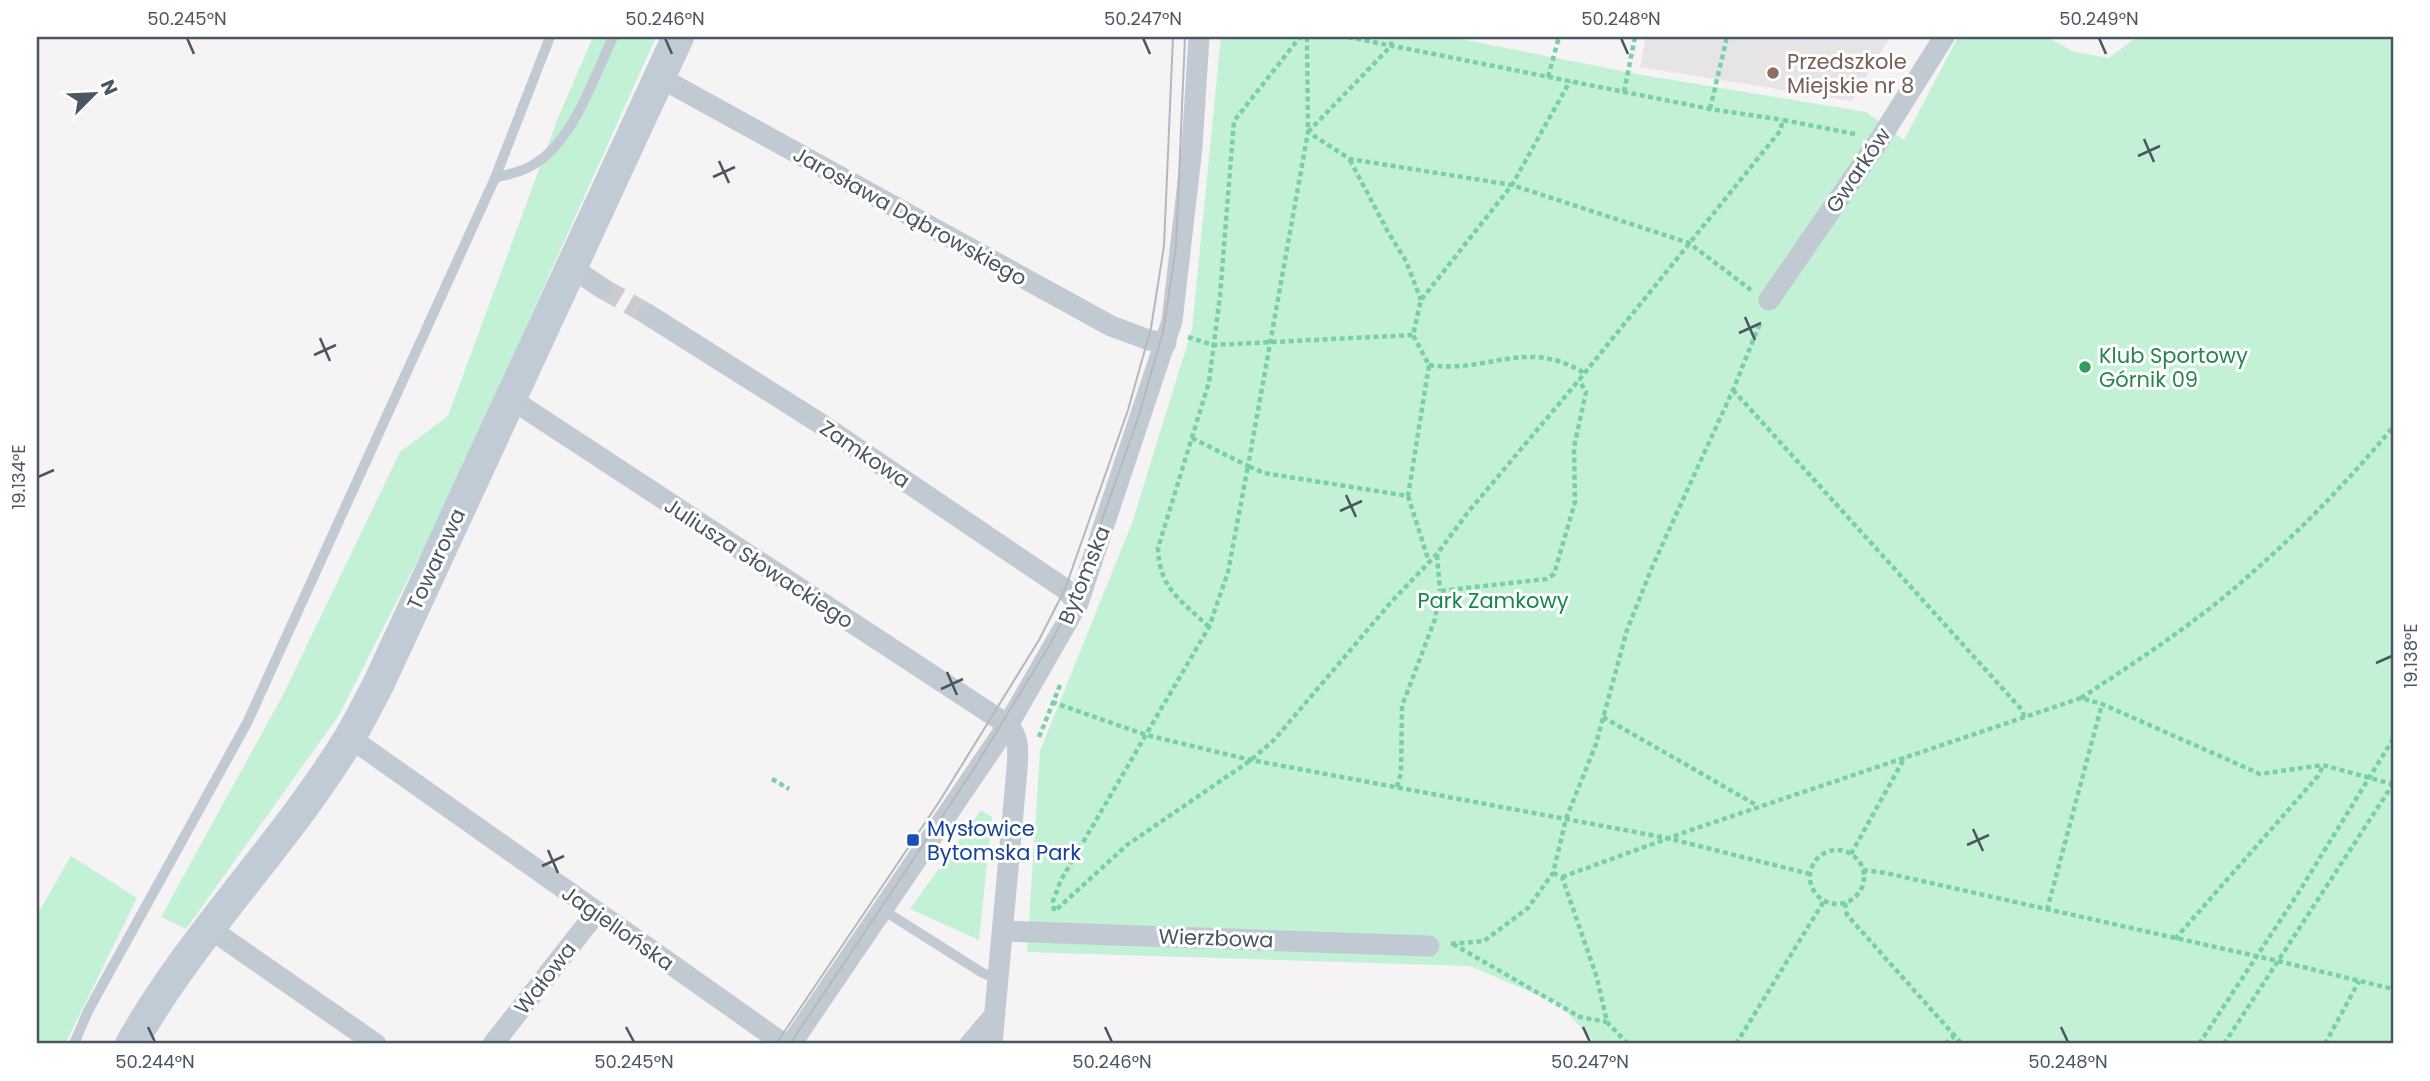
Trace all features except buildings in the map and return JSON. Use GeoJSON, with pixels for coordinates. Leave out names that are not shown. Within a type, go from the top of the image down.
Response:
{"type":"FeatureCollection","features":[{"type":"Feature","properties":{"kind":"street","name":"Towarowa"},"geometry":{"type":"LineString","coordinates":[[131,1044],[209,928],[296,814],[349,737],[378,685],[678,37]]}},
{"type":"Feature","properties":{"kind":"street","name":"Bytomska"},"geometry":{"type":"LineString","coordinates":[[791,1044],[1008,725],[1078,603],[1175,339],[1172,321],[1192,147],[1199,37]]}},
{"type":"Feature","properties":{"kind":"street","name":"Gwarków"},"geometry":{"type":"LineString","coordinates":[[1769,300],[1880,139],[1944,37]]}},
{"type":"Feature","properties":{"kind":"street","name":"Jarosława Dąbrowskiego"},"geometry":{"type":"LineString","coordinates":[[659,77],[1111,326],[1149,340],[1175,339]]}},
{"type":"Feature","properties":{"kind":"street"},"geometry":{"type":"LineString","coordinates":[[572,268],[602,288]]}},
{"type":"Feature","properties":{"kind":"street","name":"Zamkowa"},"geometry":{"type":"LineString","coordinates":[[647,314],[821,424],[1065,589],[1078,603]]}},
{"type":"Feature","properties":{"kind":"street","name":"Juliusza Słowackiego"},"geometry":{"type":"LineString","coordinates":[[511,399],[1008,725]]}},
{"type":"Feature","properties":{"kind":"street"},"geometry":{"type":"LineString","coordinates":[[992,1044],[1018,750],[1015,733],[1008,725]]}},
{"type":"Feature","properties":{"kind":"street","name":"Jagiellońska"},"geometry":{"type":"LineString","coordinates":[[349,737],[784,1044]]}},
{"type":"Feature","properties":{"kind":"street","name":"Wałowa"},"geometry":{"type":"LineString","coordinates":[[493,1044],[596,913]]}},
{"type":"Feature","properties":{"kind":"street"},"geometry":{"type":"LineString","coordinates":[[209,928],[376,1044]]}},
{"type":"Feature","properties":{"kind":"street","name":"Wierzbowa"},"geometry":{"type":"LineString","coordinates":[[1003,932],[1429,946]]}},
{"type":"Feature","properties":{"kind":"street"},"geometry":{"type":"LineString","coordinates":[[970,1044],[993,1017]]}},
{"type":"Feature","properties":{"kind":"lane"},"geometry":{"type":"LineString","coordinates":[[74,1044],[88,1011],[247,723],[495,177],[550,37]]}},
{"type":"Feature","properties":{"kind":"lane"},"geometry":{"type":"LineString","coordinates":[[495,177],[527,168],[547,154],[570,128],[613,37]]}},
{"type":"Feature","properties":{"kind":"lane"},"geometry":{"type":"LineString","coordinates":[[883,910],[996,979]]}},
{"type":"Feature","properties":{"kind":"path"},"geometry":{"type":"LineString","coordinates":[[1209,627],[1169,588],[1159,568],[1158,548],[1209,382],[1220,296],[1234,121],[1300,37]]}},
{"type":"Feature","properties":{"kind":"path"},"geometry":{"type":"LineString","coordinates":[[1054,911],[1053,901],[1061,880],[1209,627],[1227,572],[1308,132],[1307,37]]}},
{"type":"Feature","properties":{"kind":"path"},"geometry":{"type":"LineString","coordinates":[[1348,37],[1880,139]]}},
{"type":"Feature","properties":{"kind":"path"},"geometry":{"type":"LineString","coordinates":[[1308,132],[1391,46],[1392,37]]}},
{"type":"Feature","properties":{"kind":"path"},"geometry":{"type":"LineString","coordinates":[[1548,77],[1559,37]]}},
{"type":"Feature","properties":{"kind":"path"},"geometry":{"type":"LineString","coordinates":[[1624,92],[1635,37]]}},
{"type":"Feature","properties":{"kind":"path"},"geometry":{"type":"LineString","coordinates":[[1710,108],[1727,37]]}},
{"type":"Feature","properties":{"kind":"path"},"geometry":{"type":"LineString","coordinates":[[1429,563],[1408,496],[1429,365],[1413,335],[1421,300],[1512,185],[1570,81]]}},
{"type":"Feature","properties":{"kind":"path"},"geometry":{"type":"LineString","coordinates":[[1044,933],[1046,920],[1054,911],[1127,845],[1251,760],[1273,740],[1392,601],[1437,554],[1469,511],[1579,380],[1780,131],[1783,120]]}},
{"type":"Feature","properties":{"kind":"path"},"geometry":{"type":"LineString","coordinates":[[1308,132],[1350,159],[1512,185],[1689,243],[1747,288],[1769,300],[1733,390],[1653,565],[1628,630],[1596,744],[1566,819],[1553,873],[1528,908],[1484,941],[1429,946]]}},
{"type":"Feature","properties":{"kind":"path"},"geometry":{"type":"LineString","coordinates":[[1350,159],[1406,261],[1421,300]]}},
{"type":"Feature","properties":{"kind":"path"},"geometry":{"type":"LineString","coordinates":[[1175,339],[1213,345],[1413,335]]}},
{"type":"Feature","properties":{"kind":"path"},"geometry":{"type":"LineString","coordinates":[[1429,365],[1447,368],[1539,356],[1567,363],[1584,373]]}},
{"type":"Feature","properties":{"kind":"path"},"geometry":{"type":"LineString","coordinates":[[1440,591],[1546,579],[1554,574],[1575,502],[1574,447],[1586,392],[1579,380]]}},
{"type":"Feature","properties":{"kind":"path"},"geometry":{"type":"LineString","coordinates":[[1733,390],[2022,710],[2024,717]]}},
{"type":"Feature","properties":{"kind":"path"},"geometry":{"type":"LineString","coordinates":[[1553,873],[1562,877],[1667,838],[2081,698],[2152,652],[2235,588],[2305,523],[2393,427]]}},
{"type":"Feature","properties":{"kind":"path"},"geometry":{"type":"LineString","coordinates":[[1192,438],[1264,473],[1408,496]]}},
{"type":"Feature","properties":{"kind":"path"},"geometry":{"type":"LineString","coordinates":[[1397,787],[1401,773],[1402,706],[1435,619],[1440,591],[1437,554]]}},
{"type":"Feature","properties":{"kind":"path"},"geometry":{"type":"LineString","coordinates":[[1028,693],[1146,735],[1251,760],[1667,838],[1810,874]]}},
{"type":"Feature","properties":{"kind":"path"},"geometry":{"type":"LineString","coordinates":[[2081,698],[2102,704],[2260,774],[2323,765],[2393,784],[2224,1044]]}},
{"type":"Feature","properties":{"kind":"path"},"geometry":{"type":"LineString","coordinates":[[2047,910],[2102,704]]}},
{"type":"Feature","properties":{"kind":"path"},"geometry":{"type":"LineString","coordinates":[[1603,717],[1759,807]]}},
{"type":"Feature","properties":{"kind":"path"},"geometry":{"type":"LineString","coordinates":[[2199,1044],[2297,894],[2393,739]]}},
{"type":"Feature","properties":{"kind":"path"},"geometry":{"type":"LineString","coordinates":[[1851,854],[1905,757]]}},
{"type":"Feature","properties":{"kind":"path"},"geometry":{"type":"LineString","coordinates":[[2175,939],[2318,776],[2323,765]]}},
{"type":"Feature","properties":{"kind":"path"},"geometry":{"type":"LineString","coordinates":[[772,779],[789,789]]}},
{"type":"Feature","properties":{"kind":"path"},"geometry":{"type":"LineString","coordinates":[[1830,851],[1851,854],[1863,870],[1861,891],[1854,899],[1844,904],[1824,901],[1816,894],[1810,874],[1814,864],[1830,851]]}},
{"type":"Feature","properties":{"kind":"path"},"geometry":{"type":"LineString","coordinates":[[1863,870],[2278,961],[2393,989]]}},
{"type":"Feature","properties":{"kind":"path"},"geometry":{"type":"LineString","coordinates":[[1562,877],[1597,978],[1607,1021],[1628,1044]]}},
{"type":"Feature","properties":{"kind":"path"},"geometry":{"type":"LineString","coordinates":[[1736,1044],[1824,901]]}},
{"type":"Feature","properties":{"kind":"path"},"geometry":{"type":"LineString","coordinates":[[1844,904],[1847,915],[1962,1044]]}},
{"type":"Feature","properties":{"kind":"path"},"geometry":{"type":"LineString","coordinates":[[1453,944],[1580,1017],[1607,1021]]}},
{"type":"Feature","properties":{"kind":"path"},"geometry":{"type":"LineString","coordinates":[[2325,1044],[2360,981]]}},
{"type":"Feature","properties":{"kind":"path"},"geometry":{"type":"LineString","coordinates":[[1945,1044],[1954,1036]]}},
{"type":"Feature","properties":{"kind":"shaded area","name":"Przedszkole Miejskie nr 8"},"geometry":{"type":"Polygon","coordinates":[[[1646,37],[1890,37],[1852,101],[1640,67],[1646,37]]]}},
{"type":"Feature","properties":{"kind":"green space"},"geometry":{"type":"Polygon","coordinates":[[[593,37],[656,37],[448,500],[339,715],[186,929],[161,917],[284,693],[400,452],[448,416],[558,118],[593,37]]]}},
{"type":"Feature","properties":{"kind":"green space","name":"Park Zamkowy"},"geometry":{"type":"Polygon","coordinates":[[[1221,37],[1451,37],[1637,74],[1866,112],[1904,140],[1958,37],[2047,37],[2074,52],[2109,58],[2137,37],[2393,37],[2393,1044],[1596,1044],[1559,1004],[1470,966],[1027,952],[1040,751],[1132,523],[1192,329],[1221,37]]]}},
{"type":"Feature","properties":{"kind":"green space"},"geometry":{"type":"Polygon","coordinates":[[[981,810],[992,817],[979,940],[910,909],[981,810]]]}},
{"type":"Feature","properties":{"kind":"green space"},"geometry":{"type":"Polygon","coordinates":[[[71,856],[137,898],[65,1044],[37,1044],[37,915],[71,856]]]}},
{"type":"Feature","properties":{"kind":"tunnel"},"geometry":{"type":"LineString","coordinates":[[602,288],[647,314]]}},
{"type":"Feature","properties":{"kind":"tram line"},"geometry":{"type":"LineString","coordinates":[[776,1044],[939,802],[1039,640],[1065,589],[1128,410],[1151,328],[1164,246],[1173,37]]}},
{"type":"Feature","properties":{"kind":"tram line"},"geometry":{"type":"LineString","coordinates":[[790,1044],[975,767],[1049,646],[1076,594],[1139,415],[1163,332],[1176,247],[1185,37]]}},
{"type":"Feature","properties":{"kind":"place","name":"Przedszkole Miejskie nr 8"},"geometry":{"type":"Point","coordinates":[1773,73]}},
{"type":"Feature","properties":{"kind":"place","name":"Klub Sportowy Górnik 09"},"geometry":{"type":"Point","coordinates":[2085,367]}},
{"type":"Feature","properties":{"kind":"place","name":"Mysłowice Bytomska Park"},"geometry":{"type":"Point","coordinates":[913,840]}}]}
